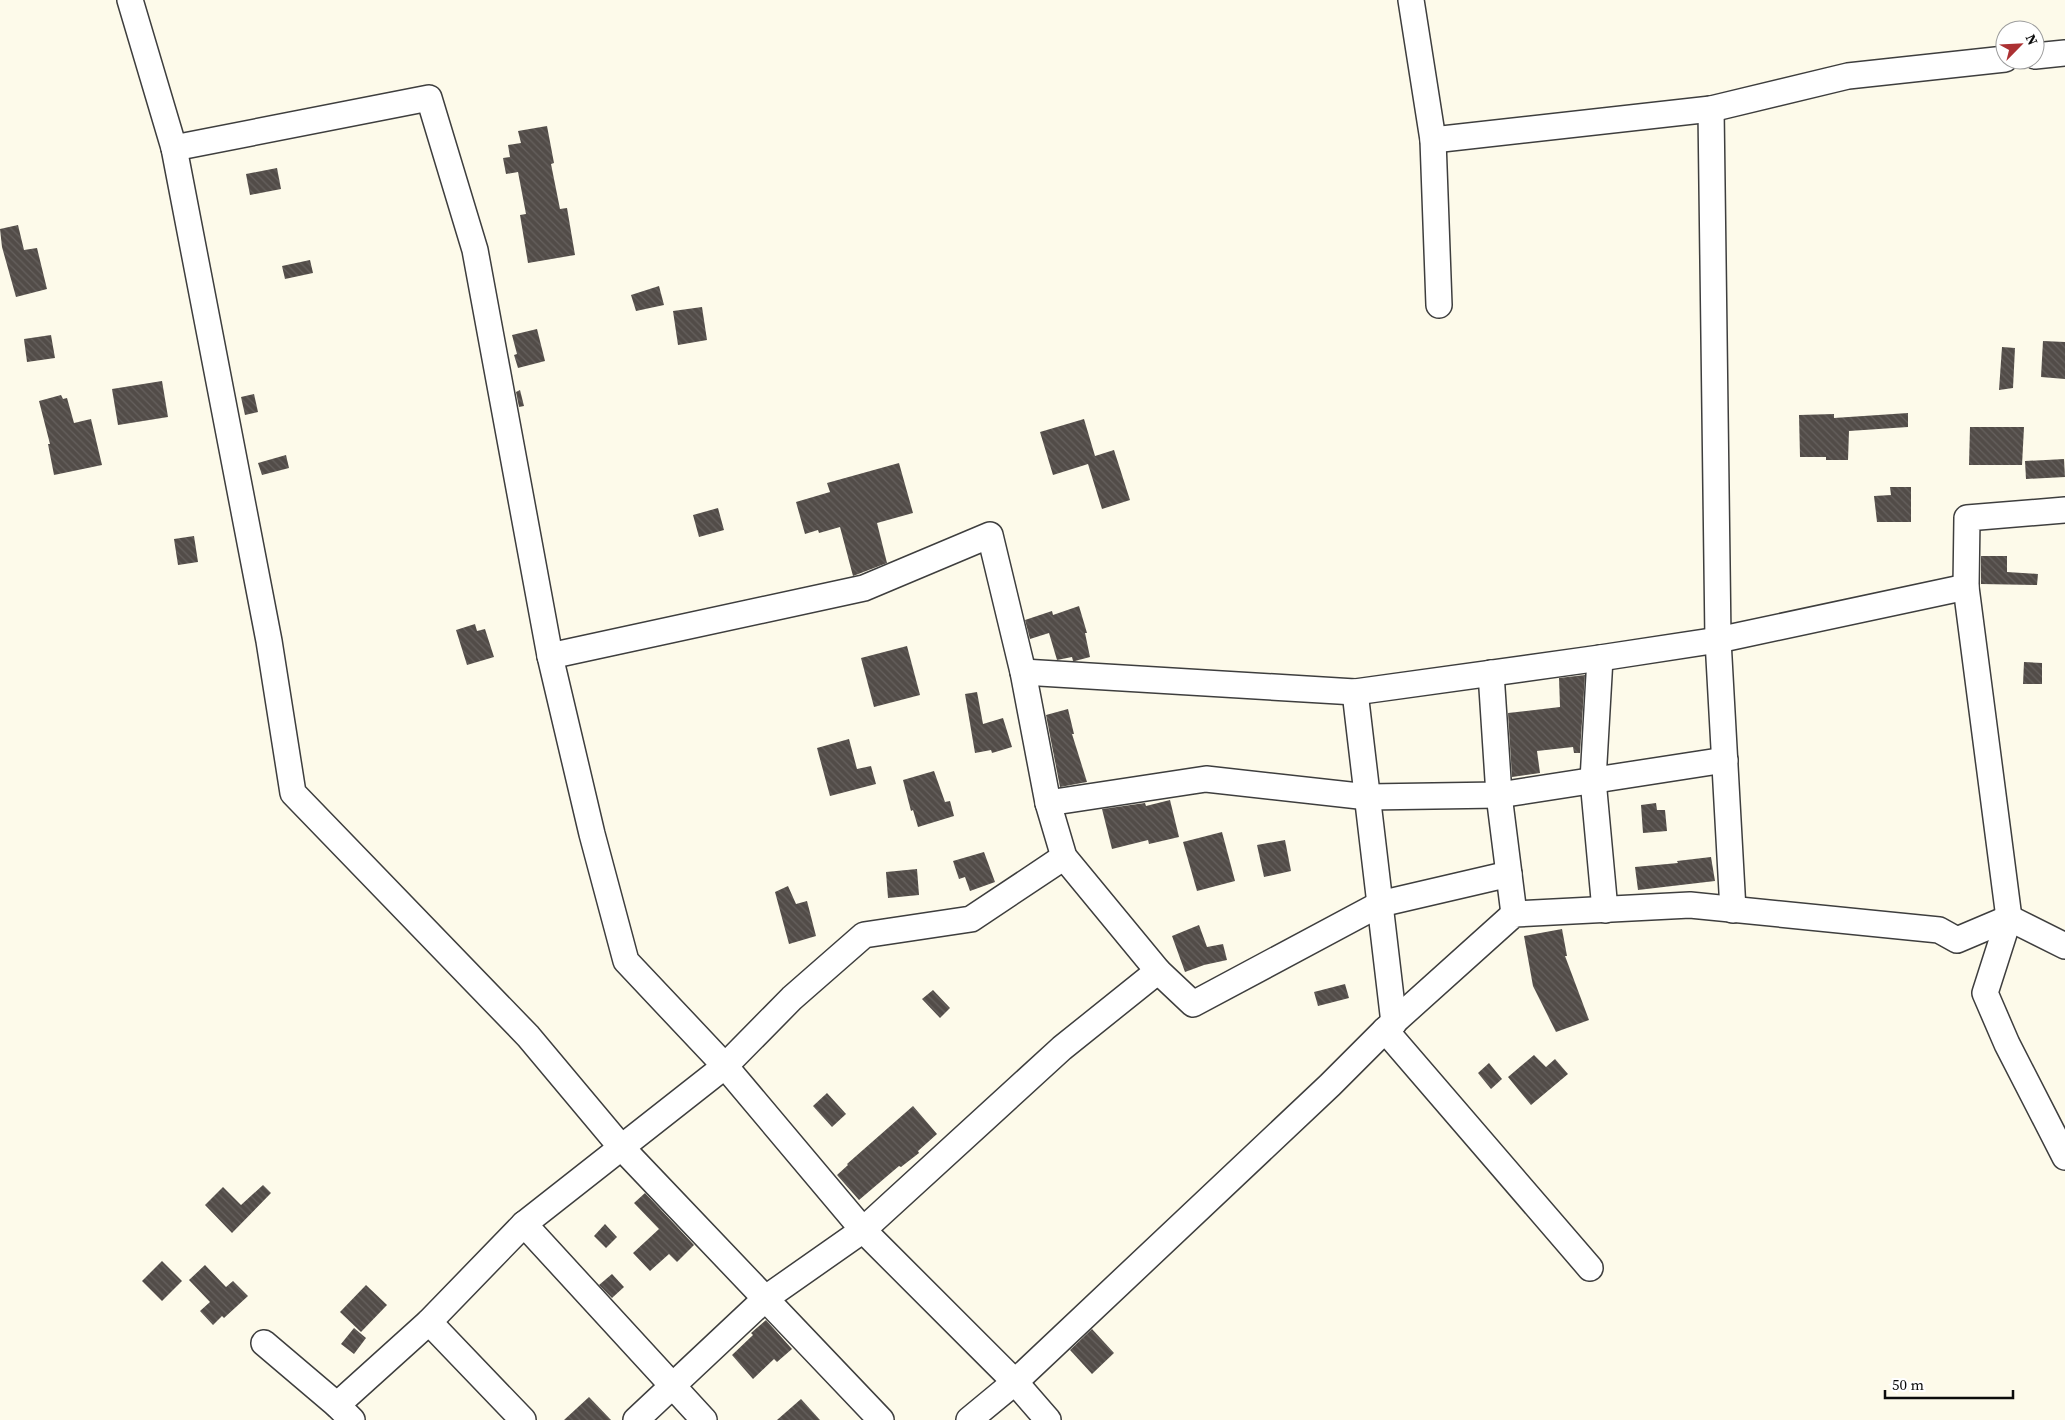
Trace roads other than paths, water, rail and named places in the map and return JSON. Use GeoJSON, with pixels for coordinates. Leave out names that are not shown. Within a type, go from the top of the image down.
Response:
{"type":"FeatureCollection","features":[{"type":"Feature","properties":{"kind":"street"},"geometry":{"type":"LineString","coordinates":[[130,0],[174,148],[267,631],[293,792],[528,1036],[622,1147],[881,1420]]}},
{"type":"Feature","properties":{"kind":"street"},"geometry":{"type":"LineString","coordinates":[[1411,0],[1432,140],[1439,305]]}},
{"type":"Feature","properties":{"kind":"street"},"geometry":{"type":"LineString","coordinates":[[2045,55],[2065,53]]}},
{"type":"Feature","properties":{"kind":"street"},"geometry":{"type":"LineString","coordinates":[[1432,140],[1711,109],[1848,76],[1995,60]]}},
{"type":"Feature","properties":{"kind":"street"},"geometry":{"type":"LineString","coordinates":[[174,148],[429,98],[475,250],[550,656],[592,834],[626,961],[725,1066],[862,1230],[1015,1382],[1048,1420]]}},
{"type":"Feature","properties":{"kind":"street"},"geometry":{"type":"LineString","coordinates":[[1711,109],[1718,640],[1733,910]]}},
{"type":"Feature","properties":{"kind":"street"},"geometry":{"type":"LineString","coordinates":[[2065,510],[1968,518],[1966,587],[2009,918],[1985,993],[2007,1044],[2065,1157]]}},
{"type":"Feature","properties":{"kind":"street"},"geometry":{"type":"LineString","coordinates":[[550,656],[864,588],[990,536],[1023,672],[1048,803],[1064,857],[1158,971],[1193,1004],[1380,904],[1509,874]]}},
{"type":"Feature","properties":{"kind":"street"},"geometry":{"type":"LineString","coordinates":[[1023,672],[1356,692],[1718,640],[1966,587]]}},
{"type":"Feature","properties":{"kind":"street"},"geometry":{"type":"LineString","coordinates":[[1600,658],[1592,780],[1604,910]]}},
{"type":"Feature","properties":{"kind":"street"},"geometry":{"type":"LineString","coordinates":[[1492,673],[1499,795],[1514,914]]}},
{"type":"Feature","properties":{"kind":"street"},"geometry":{"type":"LineString","coordinates":[[1356,692],[1380,904],[1390,1026],[1590,1268]]}},
{"type":"Feature","properties":{"kind":"street"},"geometry":{"type":"LineString","coordinates":[[1048,803],[1206,779],[1368,797],[1499,795],[1725,760]]}},
{"type":"Feature","properties":{"kind":"street"},"geometry":{"type":"LineString","coordinates":[[264,1343],[345,1412],[524,1224],[725,1066],[792,998],[864,935],[971,919],[1064,857]]}},
{"type":"Feature","properties":{"kind":"street"},"geometry":{"type":"LineString","coordinates":[[969,1420],[1015,1382],[1390,1026],[1514,914],[1690,905],[1939,930],[1957,940],[2009,918],[2065,946]]}},
{"type":"Feature","properties":{"kind":"street"},"geometry":{"type":"LineString","coordinates":[[636,1420],[766,1298],[862,1230],[1062,1048],[1158,971]]}},
{"type":"Feature","properties":{"kind":"street"},"geometry":{"type":"LineString","coordinates":[[524,1224],[674,1385],[704,1420]]}},
{"type":"Feature","properties":{"kind":"street"},"geometry":{"type":"LineString","coordinates":[[429,1322],[523,1420]]}}]}
